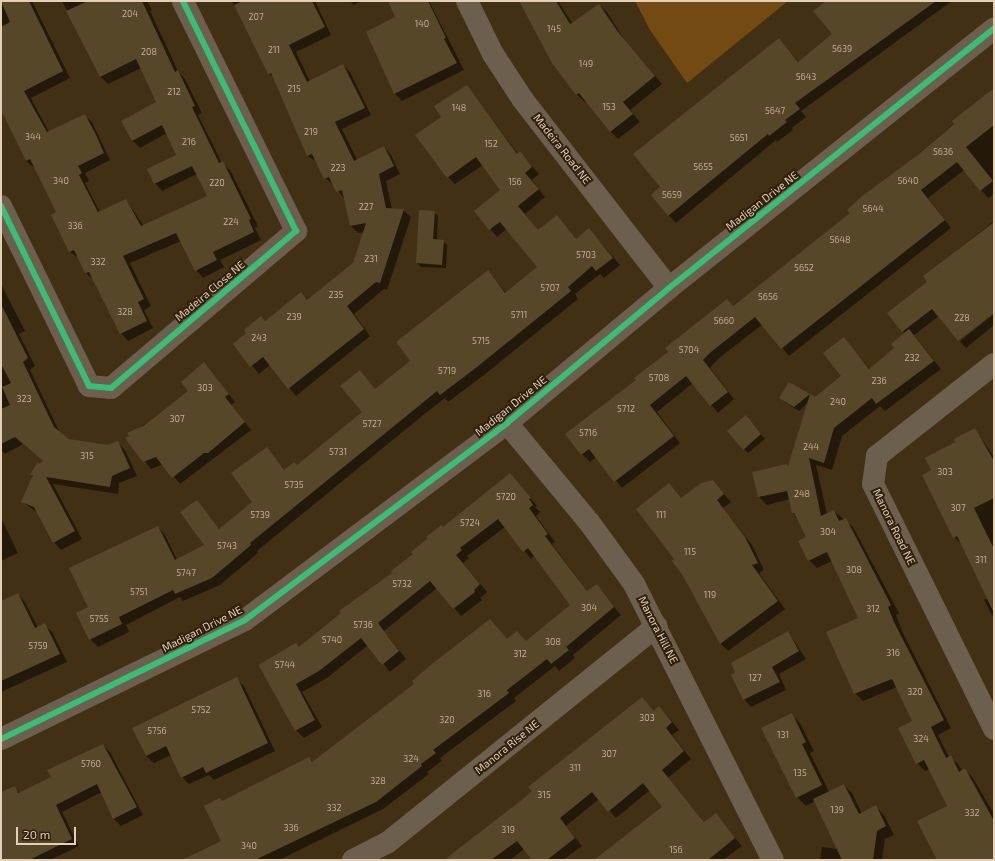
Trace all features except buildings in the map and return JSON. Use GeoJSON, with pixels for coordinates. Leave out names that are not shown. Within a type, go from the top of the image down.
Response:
{"type":"FeatureCollection","features":[{"type":"Feature","properties":{"kind":"street","name":"Madeira Close NE"},"geometry":{"type":"LineString","coordinates":[[1,206],[89,386],[111,388],[296,231],[183,1]]}},
{"type":"Feature","properties":{"kind":"street","name":"Madeira Road NE"},"geometry":{"type":"LineString","coordinates":[[468,1],[493,54],[524,100],[669,288]]}},
{"type":"Feature","properties":{"kind":"street","name":"Madigan Drive NE"},"geometry":{"type":"LineString","coordinates":[[1,739],[245,620],[507,423],[669,288],[994,29]]}},
{"type":"Feature","properties":{"kind":"street","name":"Manora Road NE"},"geometry":{"type":"LineString","coordinates":[[994,364],[877,456],[873,484],[994,729]]}},
{"type":"Feature","properties":{"kind":"street","name":"Manora Hill NE"},"geometry":{"type":"LineString","coordinates":[[507,423],[616,559],[634,584],[657,626],[773,860]]}},
{"type":"Feature","properties":{"kind":"street","name":"Manora Rise NE"},"geometry":{"type":"LineString","coordinates":[[353,860],[387,844],[657,626]]}},
{"type":"Feature","properties":{"kind":"shaded area"},"geometry":{"type":"Polygon","coordinates":[[[635,1],[788,1],[687,83],[650,30],[635,1]]]}},
{"type":"Feature","properties":{"kind":"cycle path"},"geometry":{"type":"LineString","coordinates":[[1,206],[89,386],[111,388],[296,231],[183,1]]}},
{"type":"Feature","properties":{"kind":"cycle path"},"geometry":{"type":"LineString","coordinates":[[1,739],[245,620],[507,423],[669,288],[994,29]]}}]}
